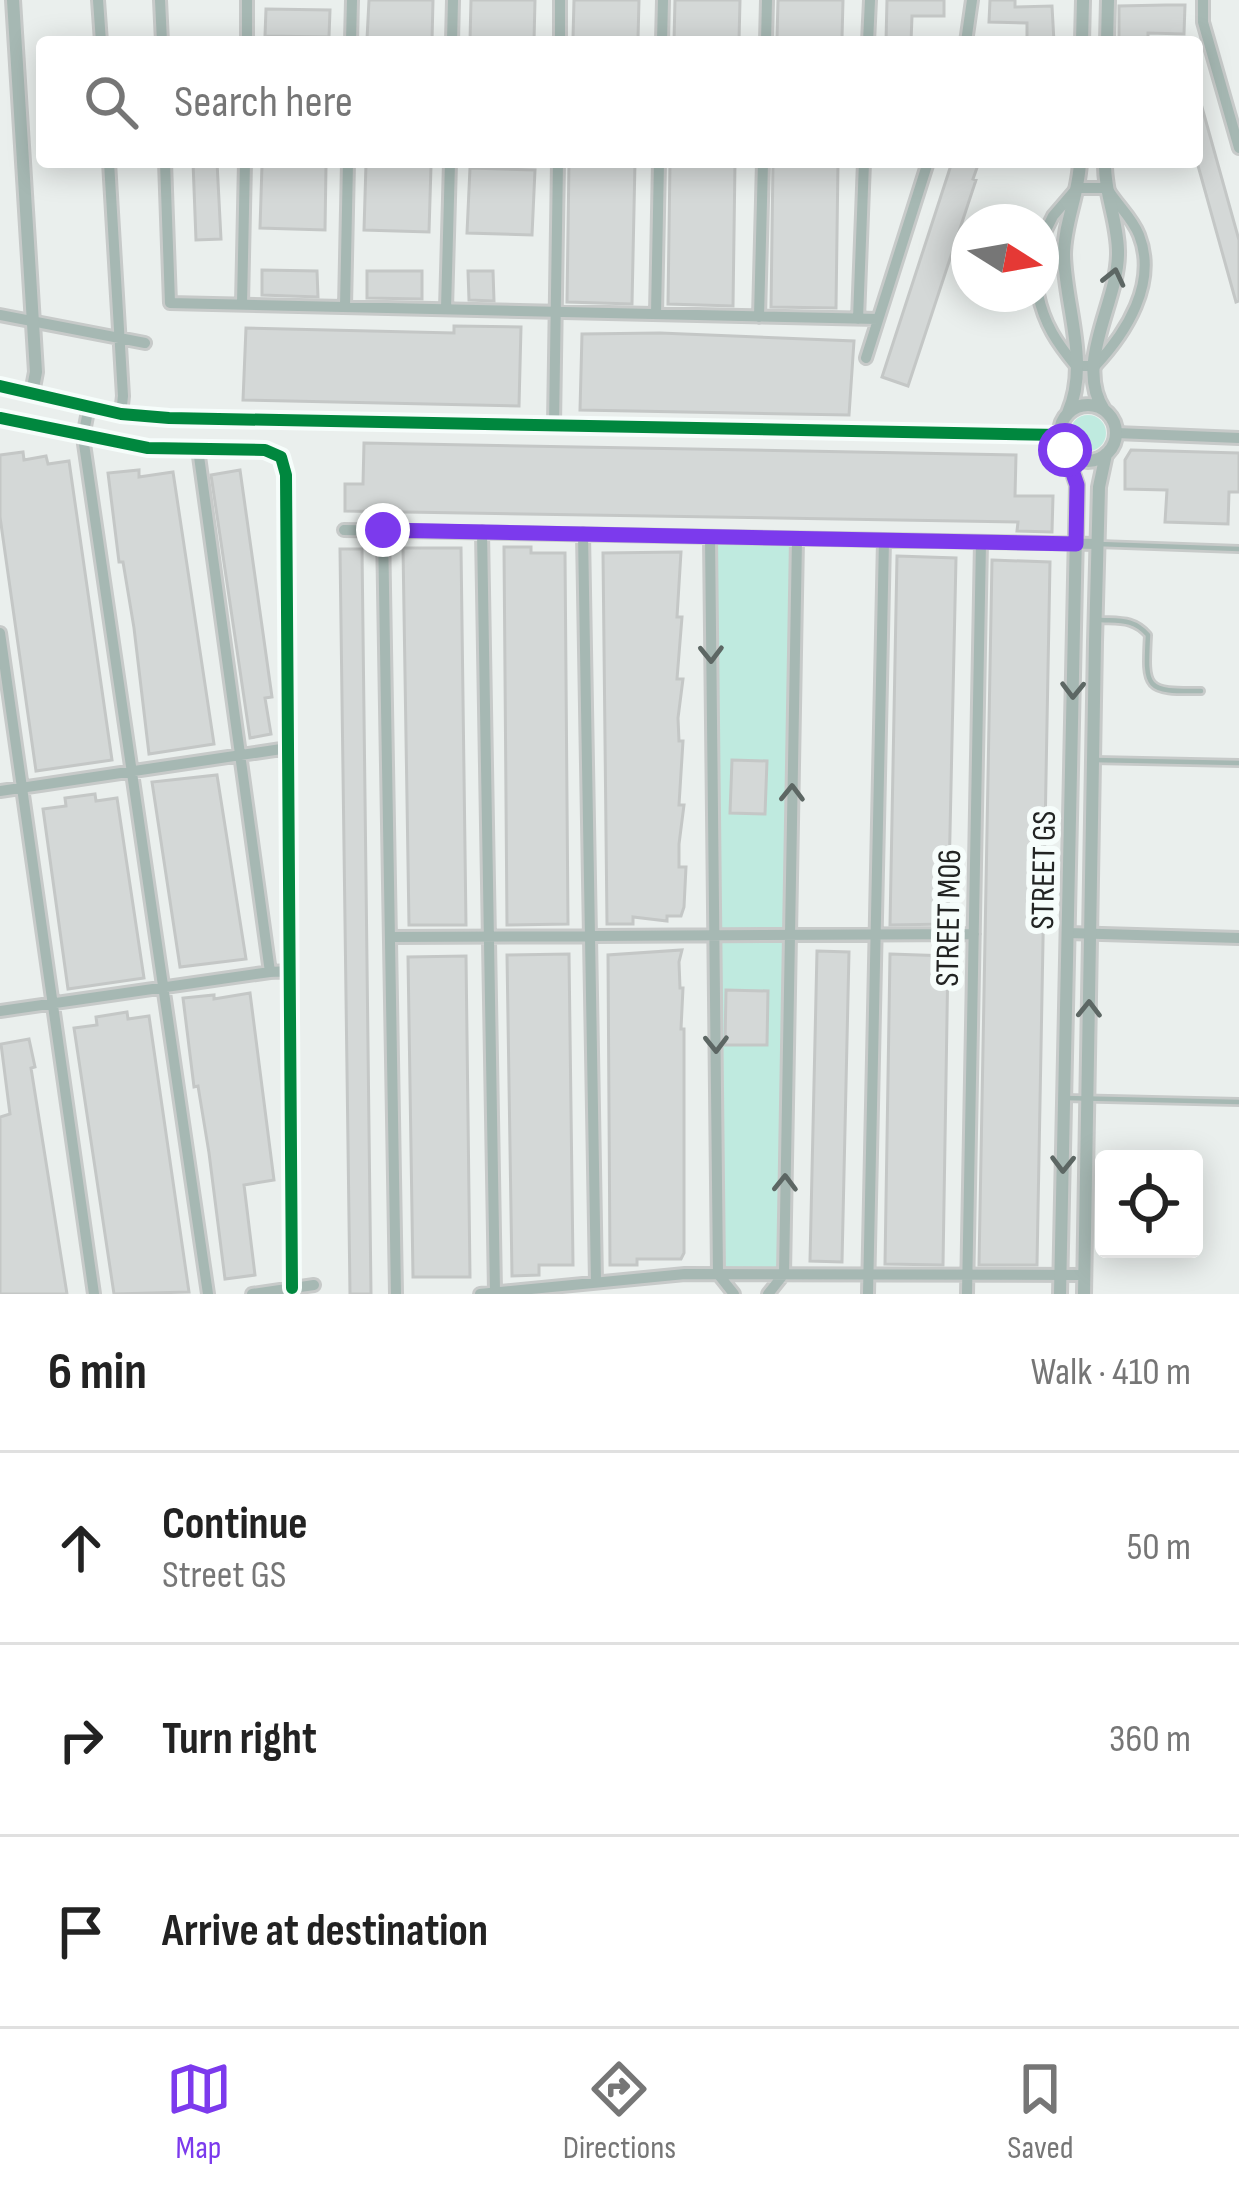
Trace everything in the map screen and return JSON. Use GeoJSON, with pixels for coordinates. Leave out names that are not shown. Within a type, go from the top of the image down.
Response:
{"type":"FeatureCollection","features":[{"type":"Feature","properties":{"kind":"street"},"geometry":{"type":"LineString","coordinates":[[13,0],[36,372],[32,393]]}},
{"type":"Feature","properties":{"kind":"street"},"geometry":{"type":"LineString","coordinates":[[98,0],[101,36]]}},
{"type":"Feature","properties":{"kind":"street"},"geometry":{"type":"LineString","coordinates":[[160,0],[161,36]]}},
{"type":"Feature","properties":{"kind":"street"},"geometry":{"type":"LineString","coordinates":[[247,0],[247,36]]}},
{"type":"Feature","properties":{"kind":"street"},"geometry":{"type":"LineString","coordinates":[[351,36],[352,0]]}},
{"type":"Feature","properties":{"kind":"street"},"geometry":{"type":"LineString","coordinates":[[452,36],[453,0]]}},
{"type":"Feature","properties":{"kind":"street"},"geometry":{"type":"LineString","coordinates":[[560,0],[560,36]]}},
{"type":"Feature","properties":{"kind":"street"},"geometry":{"type":"LineString","coordinates":[[662,36],[663,0]]}},
{"type":"Feature","properties":{"kind":"street"},"geometry":{"type":"LineString","coordinates":[[766,36],[767,0]]}},
{"type":"Feature","properties":{"kind":"street"},"geometry":{"type":"LineString","coordinates":[[868,36],[870,0]]}},
{"type":"Feature","properties":{"kind":"street"},"geometry":{"type":"LineString","coordinates":[[966,36],[972,0]]}},
{"type":"Feature","properties":{"kind":"street"},"geometry":{"type":"LineString","coordinates":[[1082,36],[1083,0]]}},
{"type":"Feature","properties":{"kind":"street"},"geometry":{"type":"LineString","coordinates":[[1107,36],[1108,0]]}},
{"type":"Feature","properties":{"kind":"street"},"geometry":{"type":"LineString","coordinates":[[1203,0],[1203,22],[1239,148]]}},
{"type":"Feature","properties":{"kind":"street"},"geometry":{"type":"LineString","coordinates":[[109,168],[121,415]]}},
{"type":"Feature","properties":{"kind":"street"},"geometry":{"type":"LineString","coordinates":[[165,168],[170,303],[878,319]]}},
{"type":"Feature","properties":{"kind":"street"},"geometry":{"type":"LineString","coordinates":[[242,304],[244,168]]}},
{"type":"Feature","properties":{"kind":"street"},"geometry":{"type":"LineString","coordinates":[[345,307],[348,168]]}},
{"type":"Feature","properties":{"kind":"street"},"geometry":{"type":"LineString","coordinates":[[446,309],[449,168]]}},
{"type":"Feature","properties":{"kind":"street"},"geometry":{"type":"LineString","coordinates":[[554,425],[558,168]]}},
{"type":"Feature","properties":{"kind":"street"},"geometry":{"type":"LineString","coordinates":[[656,314],[659,168]]}},
{"type":"Feature","properties":{"kind":"street"},"geometry":{"type":"LineString","coordinates":[[759,316],[763,168]]}},
{"type":"Feature","properties":{"kind":"street"},"geometry":{"type":"LineString","coordinates":[[858,319],[864,168]]}},
{"type":"Feature","properties":{"kind":"street"},"geometry":{"type":"LineString","coordinates":[[866,358],[926,168]]}},
{"type":"Feature","properties":{"kind":"street"},"geometry":{"type":"LineString","coordinates":[[1079,168],[1064,253],[1076,366],[1074,398],[1060,434],[1065,450],[1086,461],[1106,454],[1116,433],[1113,420],[1096,398],[1094,366],[1118,269],[1105,168]]}},
{"type":"Feature","properties":{"kind":"street"},"geometry":{"type":"LineString","coordinates":[[1059,209],[1077,188],[1107,188]]}},
{"type":"Feature","properties":{"kind":"street"},"geometry":{"type":"LineString","coordinates":[[1076,366],[1094,366],[1124,332],[1143,281],[1144,262],[1135,228],[1107,188]]}},
{"type":"Feature","properties":{"kind":"street"},"geometry":{"type":"LineString","coordinates":[[1041,312],[1076,366]]}},
{"type":"Feature","properties":{"kind":"street"},"geometry":{"type":"LineString","coordinates":[[0,315],[146,343]]}},
{"type":"Feature","properties":{"kind":"street"},"geometry":{"type":"LineString","coordinates":[[0,386],[121,415],[1060,434]]}},
{"type":"Feature","properties":{"kind":"street"},"geometry":{"type":"LineString","coordinates":[[1068,413],[1090,405],[1105,410]]}},
{"type":"Feature","properties":{"kind":"street"},"geometry":{"type":"LineString","coordinates":[[89,406],[82,437],[208,1294]]}},
{"type":"Feature","properties":{"kind":"street"},"geometry":{"type":"LineString","coordinates":[[0,418],[148,448],[265,450],[281,457],[286,475],[292,1288]]}},
{"type":"Feature","properties":{"kind":"street"},"geometry":{"type":"LineString","coordinates":[[1116,433],[1239,438]]}},
{"type":"Feature","properties":{"kind":"street"},"geometry":{"type":"LineString","coordinates":[[198,449],[270,973]]}},
{"type":"Feature","properties":{"kind":"street","name":"STREET GS"},"geometry":{"type":"LineString","coordinates":[[1060,1294],[1077,485],[1065,450]]}},
{"type":"Feature","properties":{"kind":"street","name":"STREET GS"},"geometry":{"type":"LineString","coordinates":[[1084,1294],[1099,488],[1106,454]]}},
{"type":"Feature","properties":{"kind":"street"},"geometry":{"type":"LineString","coordinates":[[344,530],[1098,544]]}},
{"type":"Feature","properties":{"kind":"street"},"geometry":{"type":"LineString","coordinates":[[383,530],[396,1294]]}},
{"type":"Feature","properties":{"kind":"street"},"geometry":{"type":"LineString","coordinates":[[482,532],[495,1292]]}},
{"type":"Feature","properties":{"kind":"street"},"geometry":{"type":"LineString","coordinates":[[583,534],[596,1282]]}},
{"type":"Feature","properties":{"kind":"street"},"geometry":{"type":"LineString","coordinates":[[710,537],[718,1274],[734,1294]]}},
{"type":"Feature","properties":{"kind":"street"},"geometry":{"type":"LineString","coordinates":[[768,1294],[784,1274],[796,538]]}},
{"type":"Feature","properties":{"kind":"street"},"geometry":{"type":"LineString","coordinates":[[868,1294],[884,540]]}},
{"type":"Feature","properties":{"kind":"street","name":"STREET M06"},"geometry":{"type":"LineString","coordinates":[[967,1294],[981,542]]}},
{"type":"Feature","properties":{"kind":"street"},"geometry":{"type":"LineString","coordinates":[[0,633],[94,1294]]}},
{"type":"Feature","properties":{"kind":"street"},"geometry":{"type":"LineString","coordinates":[[1073,641],[1095,642]]}},
{"type":"Feature","properties":{"kind":"street"},"geometry":{"type":"LineString","coordinates":[[0,791],[288,748]]}},
{"type":"Feature","properties":{"kind":"street"},"geometry":{"type":"LineString","coordinates":[[1071,761],[1094,760]]}},
{"type":"Feature","properties":{"kind":"street"},"geometry":{"type":"LineString","coordinates":[[1068,933],[1239,938]]}},
{"type":"Feature","properties":{"kind":"street"},"geometry":{"type":"LineString","coordinates":[[390,938],[974,934]]}},
{"type":"Feature","properties":{"kind":"street"},"geometry":{"type":"LineString","coordinates":[[0,1011],[290,971]]}},
{"type":"Feature","properties":{"kind":"street"},"geometry":{"type":"LineString","coordinates":[[480,1294],[718,1274],[1084,1275]]}},
{"type":"Feature","properties":{"kind":"street"},"geometry":{"type":"LineString","coordinates":[[252,1294],[314,1285]]}},
{"type":"Feature","properties":{"kind":"lane"},"geometry":{"type":"LineString","coordinates":[[1098,544],[1239,548]]}},
{"type":"Feature","properties":{"kind":"lane"},"geometry":{"type":"LineString","coordinates":[[1097,620],[1128,621],[1148,635],[1145,678],[1151,687],[1164,692],[1201,692]]}},
{"type":"Feature","properties":{"kind":"lane"},"geometry":{"type":"LineString","coordinates":[[1094,760],[1239,763]]}},
{"type":"Feature","properties":{"kind":"lane"},"geometry":{"type":"LineString","coordinates":[[1064,1098],[1239,1102]]}},
{"type":"Feature","properties":{"kind":"green space"},"geometry":{"type":"Polygon","coordinates":[[[1088,415],[1101,420],[1106,433],[1101,446],[1088,451],[1075,446],[1070,433],[1075,420],[1088,415]]]}},
{"type":"Feature","properties":{"kind":"green space"},"geometry":{"type":"Polygon","coordinates":[[[710,537],[797,539],[784,1274],[718,1274],[710,537]]]}},
{"type":"Feature","properties":{"kind":"building"},"geometry":{"type":"Polygon","coordinates":[[[369,0],[433,0],[432,36],[367,36],[369,0]]]}},
{"type":"Feature","properties":{"kind":"building"},"geometry":{"type":"Polygon","coordinates":[[[471,0],[535,0],[534,36],[470,36],[471,0]]]}},
{"type":"Feature","properties":{"kind":"building"},"geometry":{"type":"Polygon","coordinates":[[[574,0],[639,0],[638,36],[573,36],[574,0]]]}},
{"type":"Feature","properties":{"kind":"building"},"geometry":{"type":"Polygon","coordinates":[[[675,0],[740,0],[739,36],[674,36],[675,0]]]}},
{"type":"Feature","properties":{"kind":"building"},"geometry":{"type":"Polygon","coordinates":[[[778,0],[843,0],[842,36],[777,36],[778,0]]]}},
{"type":"Feature","properties":{"kind":"building"},"geometry":{"type":"Polygon","coordinates":[[[887,0],[944,0],[944,16],[912,16],[911,36],[886,36],[887,0]]]}},
{"type":"Feature","properties":{"kind":"building"},"geometry":{"type":"Polygon","coordinates":[[[990,0],[1015,0],[1015,7],[1052,6],[1054,36],[1027,36],[1027,23],[989,22],[990,0]]]}},
{"type":"Feature","properties":{"kind":"building"},"geometry":{"type":"Polygon","coordinates":[[[1185,5],[1184,34],[1119,36],[1119,6],[1185,5]]]}},
{"type":"Feature","properties":{"kind":"building"},"geometry":{"type":"Polygon","coordinates":[[[266,9],[330,10],[329,36],[265,36],[266,9]]]}},
{"type":"Feature","properties":{"kind":"building"},"geometry":{"type":"Polygon","coordinates":[[[1203,111],[1239,240],[1236,302],[1199,168],[1203,168],[1203,111]]]}},
{"type":"Feature","properties":{"kind":"building"},"geometry":{"type":"Polygon","coordinates":[[[193,168],[217,168],[221,239],[196,240],[193,168]]]}},
{"type":"Feature","properties":{"kind":"building"},"geometry":{"type":"Polygon","coordinates":[[[262,168],[326,168],[325,230],[260,228],[262,168]]]}},
{"type":"Feature","properties":{"kind":"building"},"geometry":{"type":"Polygon","coordinates":[[[366,168],[431,168],[429,232],[364,230],[366,168]]]}},
{"type":"Feature","properties":{"kind":"building"},"geometry":{"type":"Polygon","coordinates":[[[470,168],[535,170],[532,235],[467,233],[470,168]]]}},
{"type":"Feature","properties":{"kind":"building"},"geometry":{"type":"Polygon","coordinates":[[[569,168],[635,168],[632,304],[567,302],[569,168]]]}},
{"type":"Feature","properties":{"kind":"building"},"geometry":{"type":"Polygon","coordinates":[[[670,168],[735,168],[733,306],[668,304],[670,168]]]}},
{"type":"Feature","properties":{"kind":"building"},"geometry":{"type":"Polygon","coordinates":[[[773,168],[838,168],[836,308],[771,307],[773,168]]]}},
{"type":"Feature","properties":{"kind":"building"},"geometry":{"type":"Polygon","coordinates":[[[950,168],[977,168],[968,204],[951,204],[951,256],[908,386],[882,377],[950,168]]]}},
{"type":"Feature","properties":{"kind":"building"},"geometry":{"type":"Polygon","coordinates":[[[262,270],[317,271],[318,297],[262,295],[262,270]]]}},
{"type":"Feature","properties":{"kind":"building"},"geometry":{"type":"Polygon","coordinates":[[[367,271],[422,271],[422,299],[367,298],[367,271]]]}},
{"type":"Feature","properties":{"kind":"building"},"geometry":{"type":"Polygon","coordinates":[[[468,271],[493,271],[494,301],[469,300],[468,271]]]}},
{"type":"Feature","properties":{"kind":"building"},"geometry":{"type":"Polygon","coordinates":[[[454,326],[521,327],[519,406],[243,400],[246,328],[454,333],[454,326]]]}},
{"type":"Feature","properties":{"kind":"building"},"geometry":{"type":"Polygon","coordinates":[[[582,334],[854,341],[849,415],[580,410],[582,334]]]}},
{"type":"Feature","properties":{"kind":"building"},"geometry":{"type":"Polygon","coordinates":[[[364,443],[1016,455],[1015,496],[1053,496],[1052,532],[1017,531],[1018,522],[345,511],[345,484],[363,484],[364,443]]]}},
{"type":"Feature","properties":{"kind":"building"},"geometry":{"type":"Polygon","coordinates":[[[1131,450],[1239,453],[1239,492],[1229,492],[1228,524],[1165,522],[1167,490],[1125,489],[1125,460],[1131,450]]]}},
{"type":"Feature","properties":{"kind":"building"},"geometry":{"type":"Polygon","coordinates":[[[23,452],[24,460],[46,456],[48,464],[69,461],[112,760],[36,771],[0,517],[0,455],[23,452]]]}},
{"type":"Feature","properties":{"kind":"building"},"geometry":{"type":"Polygon","coordinates":[[[139,470],[139,477],[173,472],[214,744],[149,754],[108,473],[139,470]]]}},
{"type":"Feature","properties":{"kind":"building"},"geometry":{"type":"Polygon","coordinates":[[[240,470],[272,697],[265,698],[271,734],[250,738],[211,475],[240,470]]]}},
{"type":"Feature","properties":{"kind":"building"},"geometry":{"type":"Polygon","coordinates":[[[504,547],[565,553],[568,924],[507,925],[504,547]]]}},
{"type":"Feature","properties":{"kind":"building"},"geometry":{"type":"Polygon","coordinates":[[[403,548],[461,548],[466,925],[409,925],[403,548]]]}},
{"type":"Feature","properties":{"kind":"building"},"geometry":{"type":"Polygon","coordinates":[[[340,549],[362,549],[371,1294],[350,1294],[340,549]]]}},
{"type":"Feature","properties":{"kind":"building"},"geometry":{"type":"Polygon","coordinates":[[[681,552],[677,679],[683,679],[678,718],[679,741],[683,741],[679,867],[686,867],[684,907],[681,916],[667,916],[667,921],[633,917],[633,924],[607,924],[603,553],[681,552]]]}},
{"type":"Feature","properties":{"kind":"building"},"geometry":{"type":"Polygon","coordinates":[[[897,556],[956,558],[948,924],[890,925],[897,556]]]}},
{"type":"Feature","properties":{"kind":"building"},"geometry":{"type":"Polygon","coordinates":[[[992,560],[1050,562],[1037,1265],[979,1265],[992,560]]]}},
{"type":"Feature","properties":{"kind":"building"},"geometry":{"type":"Polygon","coordinates":[[[732,760],[767,761],[765,814],[730,813],[732,760]]]}},
{"type":"Feature","properties":{"kind":"building"},"geometry":{"type":"Polygon","coordinates":[[[217,775],[246,959],[180,967],[152,782],[217,775]]]}},
{"type":"Feature","properties":{"kind":"building"},"geometry":{"type":"Polygon","coordinates":[[[95,794],[96,801],[117,798],[144,978],[68,989],[43,809],[66,806],[65,798],[95,794]]]}},
{"type":"Feature","properties":{"kind":"building"},"geometry":{"type":"Polygon","coordinates":[[[682,950],[684,1253],[681,1259],[637,1259],[637,1265],[610,1265],[608,955],[682,950]]]}},
{"type":"Feature","properties":{"kind":"building"},"geometry":{"type":"Polygon","coordinates":[[[817,951],[849,952],[842,1262],[810,1261],[817,951]]]}},
{"type":"Feature","properties":{"kind":"building"},"geometry":{"type":"Polygon","coordinates":[[[569,954],[573,1265],[539,1265],[539,1275],[512,1276],[507,955],[569,954]]]}},
{"type":"Feature","properties":{"kind":"building"},"geometry":{"type":"Polygon","coordinates":[[[890,954],[948,956],[943,1265],[885,1264],[890,954]]]}},
{"type":"Feature","properties":{"kind":"building"},"geometry":{"type":"Polygon","coordinates":[[[466,956],[470,1277],[413,1277],[408,957],[466,956]]]}},
{"type":"Feature","properties":{"kind":"building"},"geometry":{"type":"Polygon","coordinates":[[[726,990],[768,991],[767,1045],[725,1045],[726,990]]]}},
{"type":"Feature","properties":{"kind":"building"},"geometry":{"type":"Polygon","coordinates":[[[250,993],[274,1180],[244,1185],[255,1275],[225,1279],[183,998],[250,993]]]}},
{"type":"Feature","properties":{"kind":"building"},"geometry":{"type":"Polygon","coordinates":[[[127,1012],[128,1019],[149,1016],[189,1292],[114,1294],[74,1028],[97,1025],[96,1017],[127,1012]]]}},
{"type":"Feature","properties":{"kind":"building"},"geometry":{"type":"Polygon","coordinates":[[[29,1039],[67,1294],[0,1294],[0,1117],[10,1114],[1,1044],[29,1039]]]}},
{"type":"Feature","properties":{"kind":"cycle path"},"geometry":{"type":"LineString","coordinates":[[0,386],[121,414],[169,418],[1060,435]]}},
{"type":"Feature","properties":{"kind":"cycle path"},"geometry":{"type":"LineString","coordinates":[[0,418],[148,448],[265,450],[281,457],[286,475],[292,1288]]}},
{"type":"Feature","properties":{"kind":"route"},"geometry":{"type":"LineString","coordinates":[[383,530],[1076,544],[1077,485],[1065,450]]}}]}
